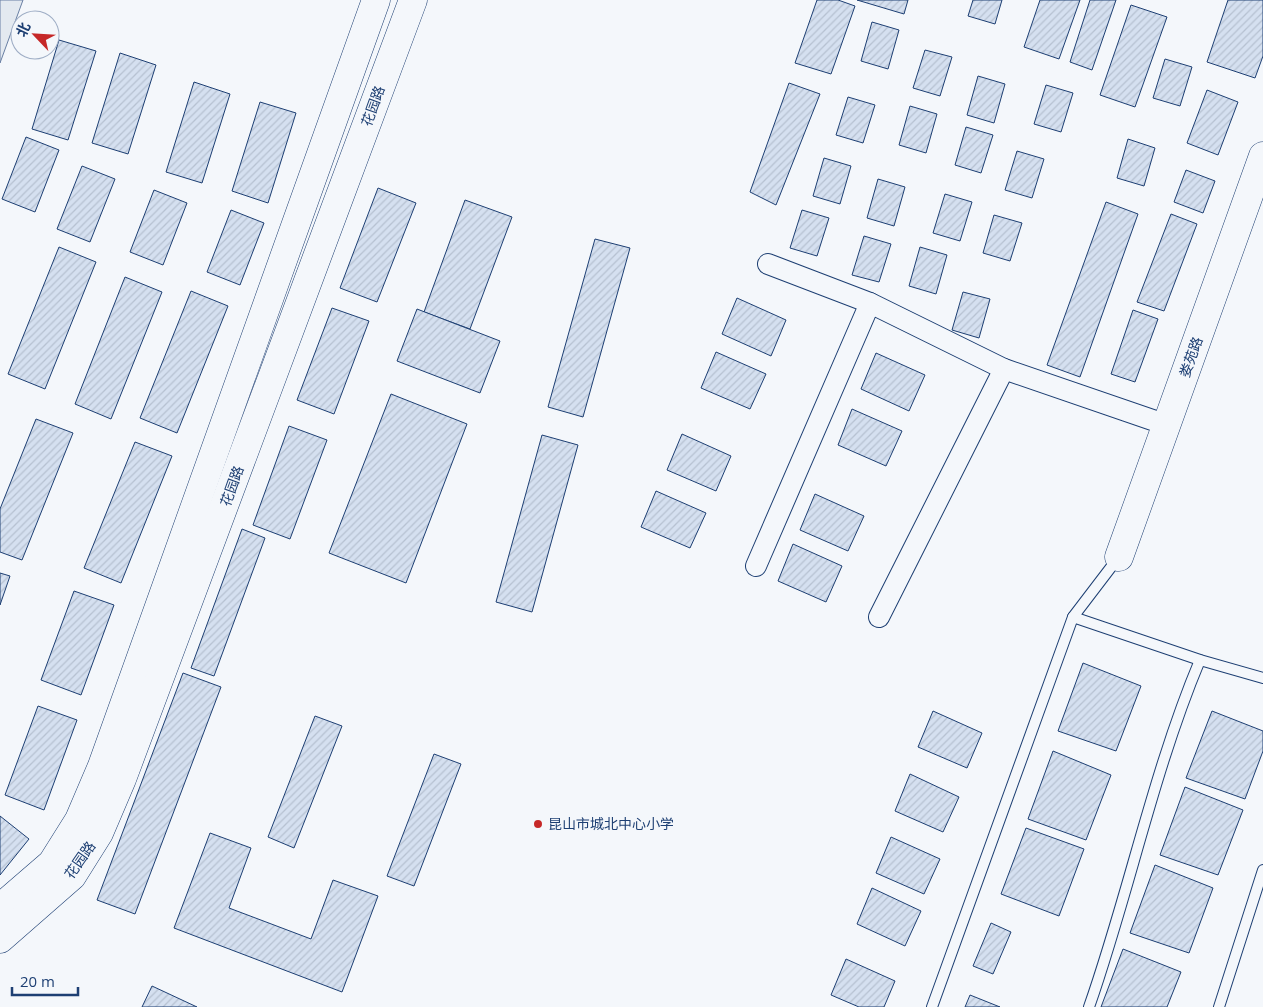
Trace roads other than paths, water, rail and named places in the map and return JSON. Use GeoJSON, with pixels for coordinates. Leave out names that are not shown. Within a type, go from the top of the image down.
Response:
{"type":"FeatureCollection","features":[{"type":"Feature","properties":{"kind":"main road","name":"花园路"},"geometry":{"type":"LineString","coordinates":[[0,908],[52,863],[79,820],[102,766],[376,0]]}},
{"type":"Feature","properties":{"kind":"main road","name":"花园路"},"geometry":{"type":"LineString","coordinates":[[0,939],[72,876],[99,833],[122,779],[413,0]]}},
{"type":"Feature","properties":{"kind":"main road","name":"娄苑路"},"geometry":{"type":"LineString","coordinates":[[1119,557],[1263,156]]}},
{"type":"Feature","properties":{"kind":"street"},"geometry":{"type":"LineString","coordinates":[[768,264],[870,303],[1004,369],[1167,425]]}},
{"type":"Feature","properties":{"kind":"street"},"geometry":{"type":"LineString","coordinates":[[756,566],[870,303]]}},
{"type":"Feature","properties":{"kind":"street"},"geometry":{"type":"LineString","coordinates":[[879,617],[1004,369]]}},
{"type":"Feature","properties":{"kind":"lane"},"geometry":{"type":"LineString","coordinates":[[932,1007],[1073,618],[1119,557]]}},
{"type":"Feature","properties":{"kind":"lane"},"geometry":{"type":"LineString","coordinates":[[1073,618],[1200,660],[1263,678]]}},
{"type":"Feature","properties":{"kind":"lane"},"geometry":{"type":"LineString","coordinates":[[1089,1007],[1105,962],[1144,826],[1186,694],[1200,660]]}},
{"type":"Feature","properties":{"kind":"lane"},"geometry":{"type":"LineString","coordinates":[[1219,1007],[1263,870]]}},
{"type":"Feature","properties":{"kind":"place","name":"昆山市城北中心小学"},"geometry":{"type":"Point","coordinates":[538,824]}}]}
